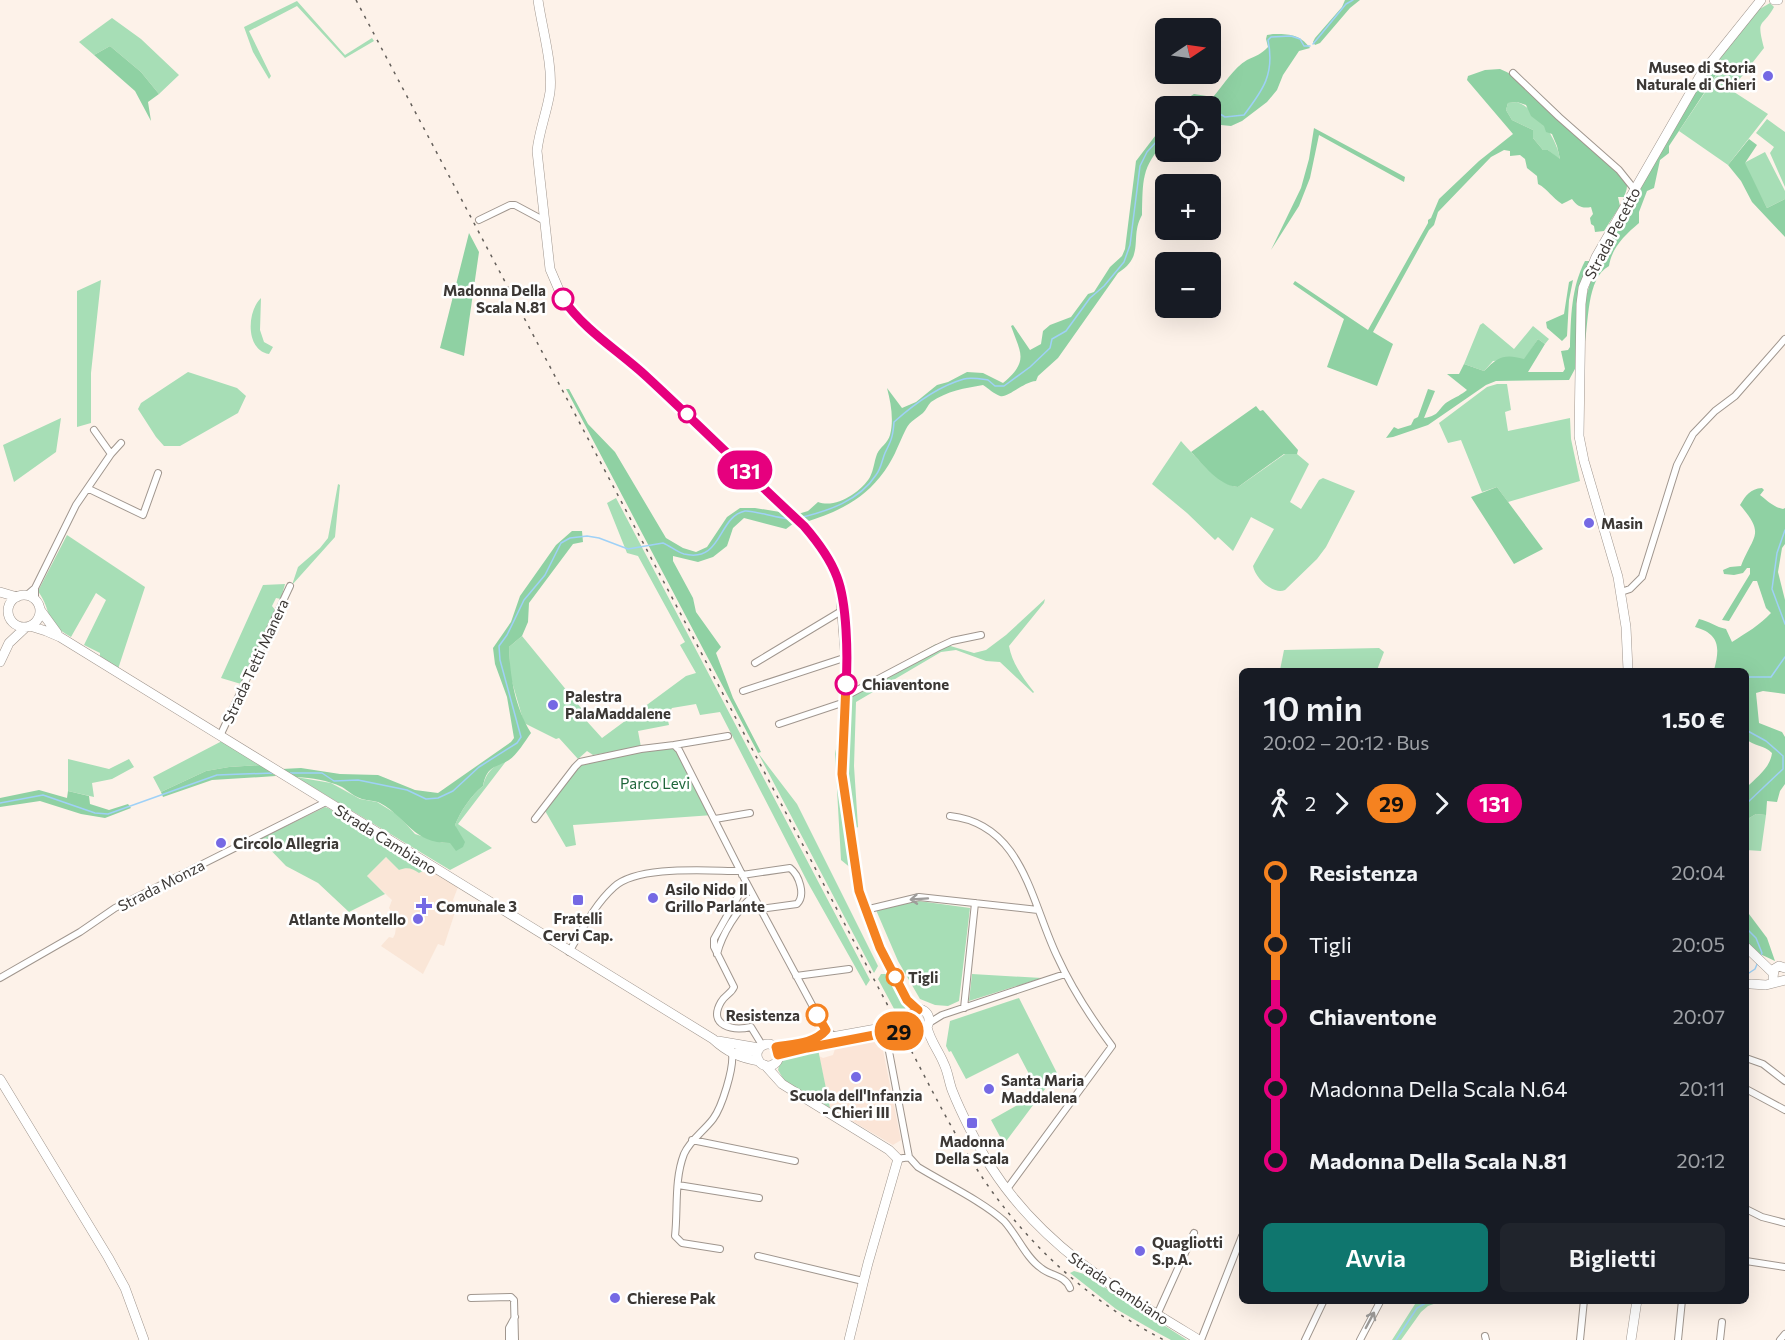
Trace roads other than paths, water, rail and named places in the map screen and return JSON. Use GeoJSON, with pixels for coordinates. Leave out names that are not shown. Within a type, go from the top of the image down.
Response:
{"type":"FeatureCollection","features":[{"type":"Feature","properties":{"kind":"main road"},"geometry":{"type":"LineString","coordinates":[[538,0],[550,79],[550,93],[537,152],[549,269],[562,297],[587,327],[640,369],[796,519],[822,548],[837,575],[847,657],[842,774],[854,869],[865,910],[880,948],[912,1014],[923,1025]]}},
{"type":"Feature","properties":{"kind":"main road","name":"Strada Pecetto"},"geometry":{"type":"LineString","coordinates":[[1628,668],[1629,657],[1621,592],[1579,436],[1579,325],[1583,288],[1590,270],[1700,76],[1761,0]]}},
{"type":"Feature","properties":{"kind":"main road","name":"Strada Pecetto"},"geometry":{"type":"LineString","coordinates":[[1752,11],[1775,0]]}},
{"type":"Feature","properties":{"kind":"main road"},"geometry":{"type":"LineString","coordinates":[[0,592],[16,597],[31,597]]}},
{"type":"Feature","properties":{"kind":"main road"},"geometry":{"type":"LineString","coordinates":[[0,597],[9,614]]}},
{"type":"Feature","properties":{"kind":"main road"},"geometry":{"type":"LineString","coordinates":[[9,644],[9,604],[16,597]]}},
{"type":"Feature","properties":{"kind":"main road","name":"Strada Cambiano"},"geometry":{"type":"LineString","coordinates":[[31,597],[60,638]]}},
{"type":"Feature","properties":{"kind":"main road"},"geometry":{"type":"LineString","coordinates":[[0,662],[9,644],[38,620],[41,611]]}},
{"type":"Feature","properties":{"kind":"main road","name":"Strada Cambiano"},"geometry":{"type":"LineString","coordinates":[[9,614],[17,625],[46,630],[60,638],[742,1059],[923,1025],[944,1062],[953,1091],[990,1166],[1044,1232],[1092,1273],[1200,1340]]}},
{"type":"Feature","properties":{"kind":"main road"},"geometry":{"type":"LineString","coordinates":[[1749,949],[1775,970],[1765,981],[1749,985]]}},
{"type":"Feature","properties":{"kind":"main road"},"geometry":{"type":"LineString","coordinates":[[912,1014],[924,1011],[923,1025]]}},
{"type":"Feature","properties":{"kind":"main road","name":"Strada Cambiano"},"geometry":{"type":"LineString","coordinates":[[713,1039],[766,1055],[817,1040],[893,1026],[912,1014]]}},
{"type":"Feature","properties":{"kind":"main road"},"geometry":{"type":"LineString","coordinates":[[766,1055],[774,1077],[782,1084],[889,1150],[898,1159],[863,1281],[849,1340]]}},
{"type":"Feature","properties":{"kind":"main road"},"geometry":{"type":"LineString","coordinates":[[0,1079],[108,1257],[125,1288],[144,1340]]}},
{"type":"Feature","properties":{"kind":"main road"},"geometry":{"type":"LineString","coordinates":[[1631,1340],[1636,1304]]}},
{"type":"Feature","properties":{"kind":"street"},"geometry":{"type":"LineString","coordinates":[[1513,73],[1619,170],[1635,190]]}},
{"type":"Feature","properties":{"kind":"street"},"geometry":{"type":"LineString","coordinates":[[479,220],[510,205],[515,205],[543,220]]}},
{"type":"Feature","properties":{"kind":"street"},"geometry":{"type":"LineString","coordinates":[[1621,592],[1630,589],[1642,577],[1677,465],[1693,434],[1715,411],[1735,396],[1785,339]]}},
{"type":"Feature","properties":{"kind":"street"},"geometry":{"type":"LineString","coordinates":[[94,430],[111,454]]}},
{"type":"Feature","properties":{"kind":"street"},"geometry":{"type":"LineString","coordinates":[[31,597],[76,505],[121,443]]}},
{"type":"Feature","properties":{"kind":"street"},"geometry":{"type":"LineString","coordinates":[[89,489],[143,515],[158,473]]}},
{"type":"Feature","properties":{"kind":"street","name":"Strada Tetti Manera"},"geometry":{"type":"LineString","coordinates":[[220,736],[290,586]]}},
{"type":"Feature","properties":{"kind":"street"},"geometry":{"type":"LineString","coordinates":[[755,663],[843,610]]}},
{"type":"Feature","properties":{"kind":"street"},"geometry":{"type":"LineString","coordinates":[[779,724],[846,699],[952,641],[981,635]]}},
{"type":"Feature","properties":{"kind":"street"},"geometry":{"type":"LineString","coordinates":[[743,691],[847,657]]}},
{"type":"Feature","properties":{"kind":"street"},"geometry":{"type":"LineString","coordinates":[[535,819],[580,762],[641,749],[728,736]]}},
{"type":"Feature","properties":{"kind":"street"},"geometry":{"type":"LineString","coordinates":[[674,745],[679,750],[753,896],[826,1030],[836,1036]]}},
{"type":"Feature","properties":{"kind":"street","name":"Strada Monza"},"geometry":{"type":"LineString","coordinates":[[0,978],[80,932],[115,908],[326,802]]}},
{"type":"Feature","properties":{"kind":"street"},"geometry":{"type":"LineString","coordinates":[[715,819],[750,813]]}},
{"type":"Feature","properties":{"kind":"street"},"geometry":{"type":"LineString","coordinates":[[950,816],[966,818],[978,823],[1004,844],[1020,864],[1065,974],[1085,1008],[1112,1046],[1007,1189]]}},
{"type":"Feature","properties":{"kind":"street"},"geometry":{"type":"LineString","coordinates":[[569,952],[590,917],[611,889],[628,878],[652,873],[741,873],[790,868],[797,875],[802,894],[800,901],[796,904],[760,909]]}},
{"type":"Feature","properties":{"kind":"street"},"geometry":{"type":"LineString","coordinates":[[746,882],[714,939],[717,955],[734,987],[733,992],[721,1002],[717,1012],[718,1019],[724,1026],[738,1030],[751,1027],[766,1055]]}},
{"type":"Feature","properties":{"kind":"street"},"geometry":{"type":"LineString","coordinates":[[717,955],[719,945],[732,922],[753,896]]}},
{"type":"Feature","properties":{"kind":"street"},"geometry":{"type":"LineString","coordinates":[[865,910],[919,897],[1038,910]]}},
{"type":"Feature","properties":{"kind":"street"},"geometry":{"type":"LineString","coordinates":[[964,1008],[975,903]]}},
{"type":"Feature","properties":{"kind":"street"},"geometry":{"type":"LineString","coordinates":[[796,976],[849,969]]}},
{"type":"Feature","properties":{"kind":"street"},"geometry":{"type":"LineString","coordinates":[[923,1025],[942,1015],[1065,974]]}},
{"type":"Feature","properties":{"kind":"street"},"geometry":{"type":"LineString","coordinates":[[817,1040],[826,1030]]}},
{"type":"Feature","properties":{"kind":"street"},"geometry":{"type":"LineString","coordinates":[[888,1046],[909,1157],[918,1167],[998,1216],[1038,1266],[1062,1279],[1070,1288]]}},
{"type":"Feature","properties":{"kind":"street"},"geometry":{"type":"LineString","coordinates":[[720,1249],[682,1244],[675,1236],[678,1185],[684,1154],[692,1140],[714,1118],[720,1106],[733,1061],[732,1054]]}},
{"type":"Feature","properties":{"kind":"street"},"geometry":{"type":"LineString","coordinates":[[1749,1059],[1764,1064],[1785,1081]]}},
{"type":"Feature","properties":{"kind":"street"},"geometry":{"type":"LineString","coordinates":[[1749,1091],[1785,1110]]}},
{"type":"Feature","properties":{"kind":"street"},"geometry":{"type":"LineString","coordinates":[[692,1140],[795,1161]]}},
{"type":"Feature","properties":{"kind":"street"},"geometry":{"type":"LineString","coordinates":[[898,1159],[909,1157]]}},
{"type":"Feature","properties":{"kind":"street"},"geometry":{"type":"LineString","coordinates":[[678,1185],[759,1198]]}},
{"type":"Feature","properties":{"kind":"street"},"geometry":{"type":"LineString","coordinates":[[1749,1210],[1762,1217],[1785,1223]]}},
{"type":"Feature","properties":{"kind":"street"},"geometry":{"type":"LineString","coordinates":[[1157,1315],[1194,1233]]}},
{"type":"Feature","properties":{"kind":"street"},"geometry":{"type":"LineString","coordinates":[[1200,1340],[1239,1243]]}},
{"type":"Feature","properties":{"kind":"street"},"geometry":{"type":"LineString","coordinates":[[758,1256],[863,1281]]}},
{"type":"Feature","properties":{"kind":"street"},"geometry":{"type":"LineString","coordinates":[[1749,1261],[1785,1267]]}},
{"type":"Feature","properties":{"kind":"street"},"geometry":{"type":"LineString","coordinates":[[471,1298],[511,1297],[515,1304],[515,1340]]}},
{"type":"Feature","properties":{"kind":"street"},"geometry":{"type":"LineString","coordinates":[[1305,1340],[1322,1304]]}},
{"type":"Feature","properties":{"kind":"street"},"geometry":{"type":"LineString","coordinates":[[1360,1340],[1379,1304]]}},
{"type":"Feature","properties":{"kind":"street"},"geometry":{"type":"LineString","coordinates":[[1580,1340],[1584,1304]]}},
{"type":"Feature","properties":{"kind":"street"},"geometry":{"type":"LineString","coordinates":[[1678,1340],[1682,1304]]}},
{"type":"Feature","properties":{"kind":"street"},"geometry":{"type":"LineString","coordinates":[[509,1340],[509,1328],[515,1317]]}},
{"type":"Feature","properties":{"kind":"street"},"geometry":{"type":"LineString","coordinates":[[1720,1340],[1722,1322]]}},
{"type":"Feature","properties":{"kind":"street"},"geometry":{"type":"LineString","coordinates":[[1780,1340],[1785,1334]]}},
{"type":"Feature","properties":{"kind":"waterway"},"geometry":{"type":"LineString","coordinates":[[1313,44],[1346,4],[1353,0]]}},
{"type":"Feature","properties":{"kind":"waterway"},"geometry":{"type":"LineString","coordinates":[[1221,115],[1225,117],[1244,115],[1257,98],[1266,81],[1270,63],[1268,40],[1271,37],[1291,36],[1300,39],[1304,46],[1310,46]]}},
{"type":"Feature","properties":{"kind":"waterway"},"geometry":{"type":"LineString","coordinates":[[799,518],[842,504],[861,492],[878,473],[891,439],[894,422],[909,409],[945,386],[967,378],[988,380],[995,386],[1004,386],[1030,367],[1050,348],[1052,339],[1066,331],[1090,298],[1104,286],[1124,262],[1130,245],[1140,166],[1147,152],[1155,143]]}},
{"type":"Feature","properties":{"kind":"waterway"},"geometry":{"type":"LineString","coordinates":[[290,773],[322,773],[334,781],[358,780],[407,790],[426,799],[438,798],[453,791],[479,767],[517,743],[521,737],[500,660],[499,646],[524,600],[545,575],[561,543],[570,538],[587,536],[628,549],[663,543],[681,553],[697,555],[713,546],[729,522],[736,515],[745,511],[792,519]]}},
{"type":"Feature","properties":{"kind":"waterway"},"geometry":{"type":"LineString","coordinates":[[1785,530],[1777,553],[1772,589],[1785,624]]}},
{"type":"Feature","properties":{"kind":"waterway"},"geometry":{"type":"LineString","coordinates":[[1749,677],[1771,677],[1785,657]]}},
{"type":"Feature","properties":{"kind":"waterway"},"geometry":{"type":"LineString","coordinates":[[1749,732],[1766,741],[1783,756],[1783,769],[1749,801]]}},
{"type":"Feature","properties":{"kind":"waterway"},"geometry":{"type":"LineString","coordinates":[[0,803],[43,795],[95,813],[108,814],[217,775],[273,773]]}},
{"type":"Feature","properties":{"kind":"waterway"},"geometry":{"type":"LineString","coordinates":[[1749,931],[1756,938],[1761,955]]}},
{"type":"Feature","properties":{"kind":"waterway"},"geometry":{"type":"LineString","coordinates":[[1749,973],[1755,969],[1758,962]]}},
{"type":"Feature","properties":{"kind":"waterway"},"geometry":{"type":"LineString","coordinates":[[1396,1340],[1417,1308],[1424,1304]]}},
{"type":"Feature","properties":{"kind":"railway"},"geometry":{"type":"LineString","coordinates":[[356,0],[896,1021]]}},
{"type":"Feature","properties":{"kind":"railway"},"geometry":{"type":"LineString","coordinates":[[903,1035],[969,1157],[998,1200],[1018,1224],[1039,1247],[1085,1289],[1110,1308],[1164,1340]]}},
{"type":"Feature","properties":{"kind":"place","name":"Museo di Storia Naturale di Chieri"},"geometry":{"type":"Point","coordinates":[1768,76]}},
{"type":"Feature","properties":{"kind":"place","name":"Madonna Della Scala N.81"},"geometry":{"type":"Point","coordinates":[563,299]}},
{"type":"Feature","properties":{"kind":"place","name":"Masin"},"geometry":{"type":"Point","coordinates":[1589,523]}},
{"type":"Feature","properties":{"kind":"place","name":"Chiaventone"},"geometry":{"type":"Point","coordinates":[846,684]}},
{"type":"Feature","properties":{"kind":"place","name":"Palestra PalaMaddalene"},"geometry":{"type":"Point","coordinates":[553,705]}},
{"type":"Feature","properties":{"kind":"place","name":"Circolo Allegria"},"geometry":{"type":"Point","coordinates":[221,843]}},
{"type":"Feature","properties":{"kind":"place","name":"Asilo Nido Il Grillo Parlante"},"geometry":{"type":"Point","coordinates":[653,898]}},
{"type":"Feature","properties":{"kind":"place","name":"Fratelli Cervi Cap."},"geometry":{"type":"Point","coordinates":[578,900]}},
{"type":"Feature","properties":{"kind":"place","name":"Comunale 3"},"geometry":{"type":"Point","coordinates":[424,906]}},
{"type":"Feature","properties":{"kind":"place","name":"Atlante Montello"},"geometry":{"type":"Point","coordinates":[418,919]}},
{"type":"Feature","properties":{"kind":"place","name":"Tigli"},"geometry":{"type":"Point","coordinates":[895,977]}},
{"type":"Feature","properties":{"kind":"place","name":"Resistenza"},"geometry":{"type":"Point","coordinates":[817,1015]}},
{"type":"Feature","properties":{"kind":"place","name":"Scuola dell'Infanzia - Chieri III"},"geometry":{"type":"Point","coordinates":[856,1077]}},
{"type":"Feature","properties":{"kind":"place","name":"Santa Maria Maddalena"},"geometry":{"type":"Point","coordinates":[989,1089]}},
{"type":"Feature","properties":{"kind":"place","name":"Madonna Della Scala"},"geometry":{"type":"Point","coordinates":[972,1123]}},
{"type":"Feature","properties":{"kind":"place","name":"Quagliotti S.p.A."},"geometry":{"type":"Point","coordinates":[1140,1251]}},
{"type":"Feature","properties":{"kind":"place","name":"Chierese Pak"},"geometry":{"type":"Point","coordinates":[615,1298]}},
{"type":"Feature","properties":{"kind":"park label","name":"Parco Levi"},"geometry":{"type":"Point","coordinates":[655,783]}}]}
